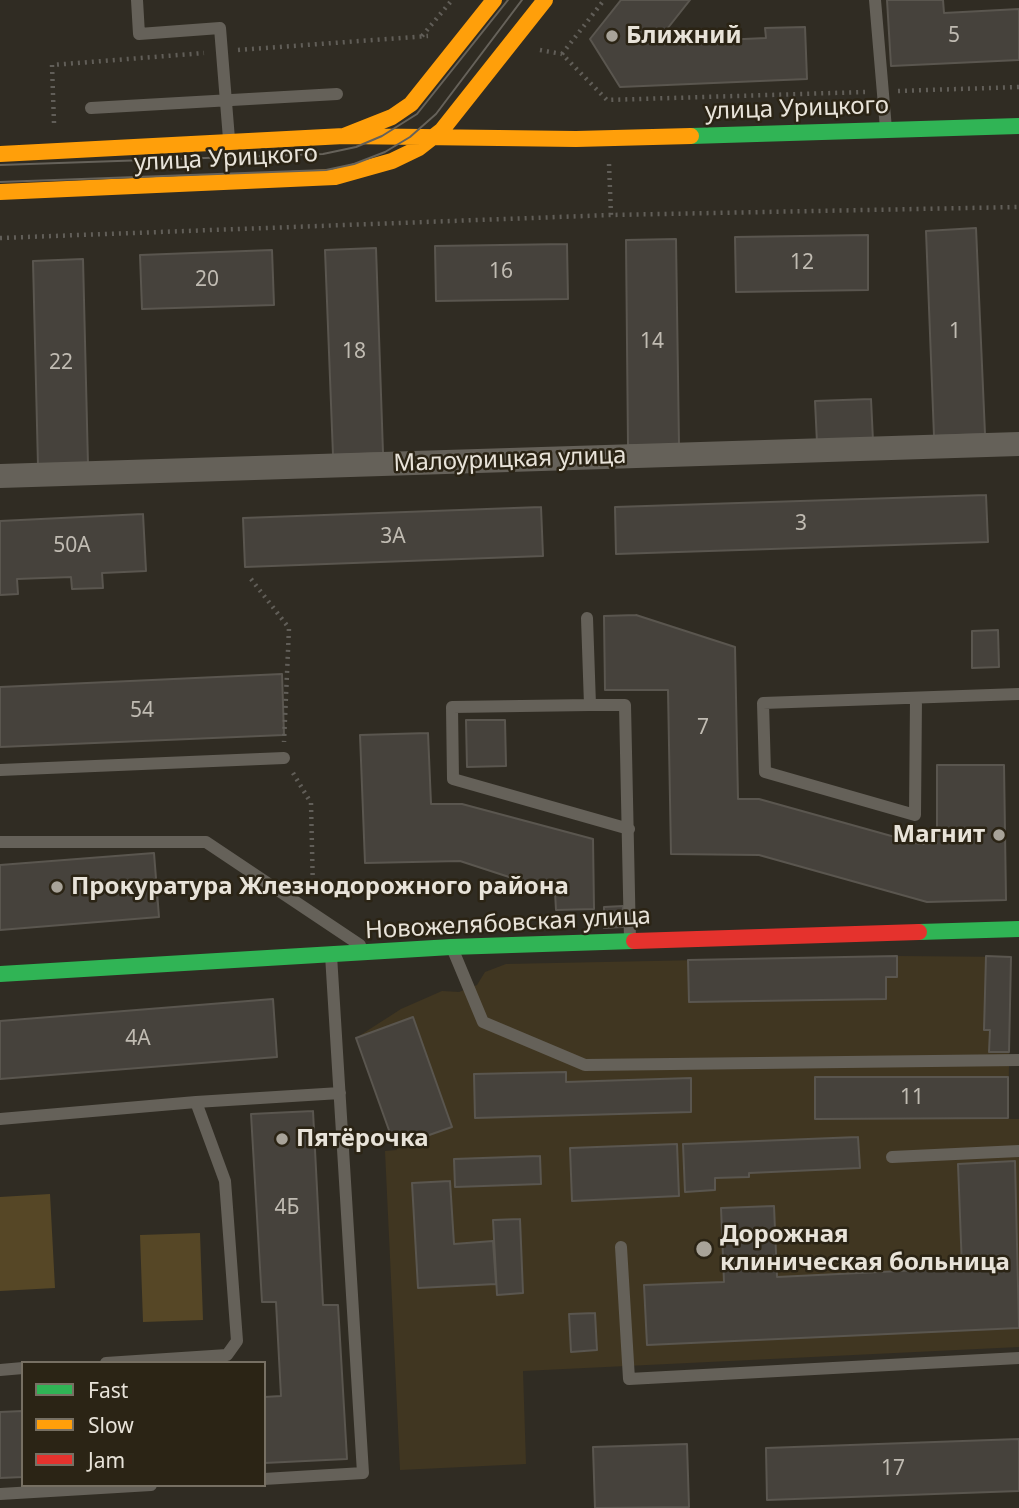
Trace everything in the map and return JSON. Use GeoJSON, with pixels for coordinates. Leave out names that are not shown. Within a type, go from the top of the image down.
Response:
{"type":"FeatureCollection","features":[{"type":"Feature","properties":{"kind":"main road","name":"улица Урицкого"},"geometry":{"type":"LineString","coordinates":[[0,154],[344,136],[372,126],[411,104],[494,0]]}},
{"type":"Feature","properties":{"kind":"main road"},"geometry":{"type":"LineString","coordinates":[[438,133],[545,0]]}},
{"type":"Feature","properties":{"kind":"main road","name":"улица Урицкого"},"geometry":{"type":"LineString","coordinates":[[576,139],[1019,125]]}},
{"type":"Feature","properties":{"kind":"main road","name":"улица Урицкого"},"geometry":{"type":"LineString","coordinates":[[0,192],[335,177],[391,162],[438,133]]}},
{"type":"Feature","properties":{"kind":"main road"},"geometry":{"type":"LineString","coordinates":[[344,136],[438,133],[576,139]]}},
{"type":"Feature","properties":{"kind":"main road"},"geometry":{"type":"LineString","coordinates":[[470,155],[576,139]]}},
{"type":"Feature","properties":{"kind":"main road"},"geometry":{"type":"LineString","coordinates":[[364,171],[430,161]]}},
{"type":"Feature","properties":{"kind":"main road","name":"Новожелябовская улица"},"geometry":{"type":"LineString","coordinates":[[0,974],[451,947],[1019,929]]}},
{"type":"Feature","properties":{"kind":"street","name":"Малоурицкая улица"},"geometry":{"type":"LineString","coordinates":[[0,476],[1019,443]]}},
{"type":"Feature","properties":{"kind":"lane"},"geometry":{"type":"LineString","coordinates":[[137,0],[139,34],[220,28],[229,142]]}},
{"type":"Feature","properties":{"kind":"lane"},"geometry":{"type":"LineString","coordinates":[[875,0],[886,129]]}},
{"type":"Feature","properties":{"kind":"lane"},"geometry":{"type":"LineString","coordinates":[[91,108],[337,94]]}},
{"type":"Feature","properties":{"kind":"lane"},"geometry":{"type":"LineString","coordinates":[[587,618],[590,705]]}},
{"type":"Feature","properties":{"kind":"lane"},"geometry":{"type":"LineString","coordinates":[[916,698],[915,815],[765,772],[763,703],[1019,694]]}},
{"type":"Feature","properties":{"kind":"lane"},"geometry":{"type":"LineString","coordinates":[[629,830],[453,779],[452,707],[625,705],[629,830],[630,941]]}},
{"type":"Feature","properties":{"kind":"lane"},"geometry":{"type":"LineString","coordinates":[[0,770],[284,758]]}},
{"type":"Feature","properties":{"kind":"lane"},"geometry":{"type":"LineString","coordinates":[[0,842],[206,842],[372,952]]}},
{"type":"Feature","properties":{"kind":"lane"},"geometry":{"type":"LineString","coordinates":[[451,947],[483,1022],[585,1065],[1019,1060]]}},
{"type":"Feature","properties":{"kind":"lane"},"geometry":{"type":"LineString","coordinates":[[266,1479],[363,1473],[331,955]]}},
{"type":"Feature","properties":{"kind":"lane"},"geometry":{"type":"LineString","coordinates":[[0,1119],[340,1093]]}},
{"type":"Feature","properties":{"kind":"lane"},"geometry":{"type":"LineString","coordinates":[[136,1361],[227,1355],[237,1341],[225,1181],[196,1102]]}},
{"type":"Feature","properties":{"kind":"lane"},"geometry":{"type":"LineString","coordinates":[[892,1157],[1019,1151]]}},
{"type":"Feature","properties":{"kind":"lane"},"geometry":{"type":"LineString","coordinates":[[621,1247],[629,1379],[1019,1358]]}},
{"type":"Feature","properties":{"kind":"lane"},"geometry":{"type":"LineString","coordinates":[[0,1370],[21,1368]]}},
{"type":"Feature","properties":{"kind":"lane"},"geometry":{"type":"LineString","coordinates":[[0,1494],[117,1487]]}},
{"type":"Feature","properties":{"kind":"path"},"geometry":{"type":"LineString","coordinates":[[422,36],[452,0]]}},
{"type":"Feature","properties":{"kind":"path"},"geometry":{"type":"LineString","coordinates":[[562,54],[604,0]]}},
{"type":"Feature","properties":{"kind":"path"},"geometry":{"type":"LineString","coordinates":[[0,238],[611,215],[1019,207]]}},
{"type":"Feature","properties":{"kind":"shaded area","name":"Дорожная клиническая больница"},"geometry":{"type":"Polygon","coordinates":[[[897,956],[1011,957],[1008,1119],[1019,1119],[1019,1347],[523,1371],[526,1464],[400,1470],[385,1151],[397,1150],[356,1038],[401,1009],[442,991],[459,992],[477,985],[485,972],[506,964],[897,956]]]}},
{"type":"Feature","properties":{"kind":"shaded area"},"geometry":{"type":"Polygon","coordinates":[[[50,1194],[55,1288],[0,1291],[0,1197],[50,1194]]]}},
{"type":"Feature","properties":{"kind":"shaded area"},"geometry":{"type":"Polygon","coordinates":[[[200,1233],[203,1320],[143,1322],[140,1235],[200,1233]]]}},
{"type":"Feature","properties":{"kind":"building"},"geometry":{"type":"Polygon","coordinates":[[[621,0],[690,0],[656,43],[766,38],[765,28],[805,27],[807,79],[620,87],[590,39],[621,0]]]}},
{"type":"Feature","properties":{"kind":"building"},"geometry":{"type":"Polygon","coordinates":[[[887,0],[943,0],[944,13],[1019,9],[1019,60],[891,66],[887,0]]]}},
{"type":"Feature","properties":{"kind":"building"},"geometry":{"type":"Polygon","coordinates":[[[976,228],[985,434],[934,436],[926,231],[976,228]]]}},
{"type":"Feature","properties":{"kind":"building"},"geometry":{"type":"Polygon","coordinates":[[[868,235],[868,290],[736,292],[735,237],[868,235]]]}},
{"type":"Feature","properties":{"kind":"building"},"geometry":{"type":"Polygon","coordinates":[[[676,239],[679,445],[628,445],[626,240],[676,239]]]}},
{"type":"Feature","properties":{"kind":"building"},"geometry":{"type":"Polygon","coordinates":[[[567,244],[568,299],[436,301],[435,246],[567,244]]]}},
{"type":"Feature","properties":{"kind":"building"},"geometry":{"type":"Polygon","coordinates":[[[376,248],[383,453],[333,455],[325,250],[376,248]]]}},
{"type":"Feature","properties":{"kind":"building"},"geometry":{"type":"Polygon","coordinates":[[[272,250],[274,305],[142,309],[140,255],[272,250]]]}},
{"type":"Feature","properties":{"kind":"building"},"geometry":{"type":"Polygon","coordinates":[[[83,259],[88,465],[38,466],[33,261],[83,259]]]}},
{"type":"Feature","properties":{"kind":"building"},"geometry":{"type":"Polygon","coordinates":[[[871,399],[873,441],[817,443],[815,401],[871,399]]]}},
{"type":"Feature","properties":{"kind":"building"},"geometry":{"type":"Polygon","coordinates":[[[986,495],[988,542],[616,554],[615,507],[986,495]]]}},
{"type":"Feature","properties":{"kind":"building"},"geometry":{"type":"Polygon","coordinates":[[[541,507],[543,556],[245,567],[243,518],[541,507]]]}},
{"type":"Feature","properties":{"kind":"building"},"geometry":{"type":"Polygon","coordinates":[[[143,514],[146,571],[102,573],[103,588],[72,589],[71,577],[17,579],[18,594],[0,595],[0,521],[143,514]]]}},
{"type":"Feature","properties":{"kind":"building"},"geometry":{"type":"Polygon","coordinates":[[[636,615],[735,647],[738,799],[759,799],[920,844],[937,843],[937,765],[1004,765],[1006,900],[927,902],[759,855],[671,854],[668,690],[605,690],[604,616],[636,615]]]}},
{"type":"Feature","properties":{"kind":"building"},"geometry":{"type":"Polygon","coordinates":[[[998,630],[999,667],[972,668],[972,631],[998,630]]]}},
{"type":"Feature","properties":{"kind":"building"},"geometry":{"type":"Polygon","coordinates":[[[282,674],[284,735],[0,747],[0,687],[282,674]]]}},
{"type":"Feature","properties":{"kind":"building"},"geometry":{"type":"Polygon","coordinates":[[[466,720],[505,720],[506,766],[467,767],[466,720]]]}},
{"type":"Feature","properties":{"kind":"building"},"geometry":{"type":"Polygon","coordinates":[[[428,733],[431,804],[462,804],[593,839],[594,909],[556,910],[555,892],[460,861],[365,863],[360,735],[428,733]]]}},
{"type":"Feature","properties":{"kind":"building"},"geometry":{"type":"Polygon","coordinates":[[[154,853],[159,917],[0,930],[0,865],[154,853]]]}},
{"type":"Feature","properties":{"kind":"building"},"geometry":{"type":"Polygon","coordinates":[[[623,906],[623,927],[604,928],[604,907],[623,906]]]}},
{"type":"Feature","properties":{"kind":"building"},"geometry":{"type":"Polygon","coordinates":[[[897,956],[897,977],[886,977],[886,999],[689,1002],[688,960],[897,956]]]}},
{"type":"Feature","properties":{"kind":"building"},"geometry":{"type":"Polygon","coordinates":[[[986,956],[1011,957],[1009,1052],[989,1052],[990,1030],[984,1030],[986,956]]]}},
{"type":"Feature","properties":{"kind":"building"},"geometry":{"type":"Polygon","coordinates":[[[273,999],[277,1057],[0,1079],[0,1021],[273,999]]]}},
{"type":"Feature","properties":{"kind":"building"},"geometry":{"type":"Polygon","coordinates":[[[413,1017],[452,1127],[395,1147],[356,1038],[413,1017]]]}},
{"type":"Feature","properties":{"kind":"building"},"geometry":{"type":"Polygon","coordinates":[[[566,1072],[566,1082],[691,1078],[691,1112],[475,1118],[474,1074],[566,1072]]]}},
{"type":"Feature","properties":{"kind":"building"},"geometry":{"type":"Polygon","coordinates":[[[815,1077],[1008,1077],[1008,1118],[815,1119],[815,1077]]]}},
{"type":"Feature","properties":{"kind":"building"},"geometry":{"type":"Polygon","coordinates":[[[313,1111],[323,1305],[338,1305],[347,1459],[266,1463],[266,1397],[281,1396],[276,1302],[262,1302],[251,1114],[313,1111]]]}},
{"type":"Feature","properties":{"kind":"building"},"geometry":{"type":"Polygon","coordinates":[[[858,1137],[860,1168],[749,1173],[749,1177],[715,1178],[715,1190],[685,1192],[683,1144],[858,1137]]]}},
{"type":"Feature","properties":{"kind":"building"},"geometry":{"type":"Polygon","coordinates":[[[677,1144],[679,1196],[572,1201],[570,1148],[677,1144]]]}},
{"type":"Feature","properties":{"kind":"building"},"geometry":{"type":"Polygon","coordinates":[[[540,1156],[541,1184],[455,1187],[454,1159],[540,1156]]]}},
{"type":"Feature","properties":{"kind":"building"},"geometry":{"type":"Polygon","coordinates":[[[1015,1161],[1019,1328],[647,1345],[644,1285],[724,1282],[721,1208],[774,1206],[777,1277],[962,1268],[958,1164],[1015,1161]]]}},
{"type":"Feature","properties":{"kind":"building"},"geometry":{"type":"Polygon","coordinates":[[[450,1181],[454,1244],[493,1241],[496,1284],[418,1288],[412,1183],[450,1181]]]}},
{"type":"Feature","properties":{"kind":"building"},"geometry":{"type":"Polygon","coordinates":[[[520,1219],[523,1293],[497,1295],[493,1220],[520,1219]]]}},
{"type":"Feature","properties":{"kind":"building"},"geometry":{"type":"Polygon","coordinates":[[[595,1313],[597,1350],[571,1352],[569,1314],[595,1313]]]}},
{"type":"Feature","properties":{"kind":"building"},"geometry":{"type":"Polygon","coordinates":[[[21,1411],[21,1477],[0,1478],[0,1412],[21,1411]]]}},
{"type":"Feature","properties":{"kind":"building"},"geometry":{"type":"Polygon","coordinates":[[[1019,1439],[1019,1491],[767,1500],[766,1448],[1019,1439]]]}},
{"type":"Feature","properties":{"kind":"building"},"geometry":{"type":"Polygon","coordinates":[[[687,1444],[689,1507],[595,1508],[593,1447],[687,1444]]]}},
{"type":"Feature","properties":{"kind":"tram line"},"geometry":{"type":"LineString","coordinates":[[0,165],[323,154],[356,147],[382,136],[417,114],[508,0]]}},
{"type":"Feature","properties":{"kind":"tram line"},"geometry":{"type":"LineString","coordinates":[[0,182],[326,170],[354,164],[385,152],[410,137],[436,114],[522,0]]}},
{"type":"Feature","properties":{"kind":"traffic: fast"},"geometry":{"type":"LineString","coordinates":[[691,136],[1019,126]]}},
{"type":"Feature","properties":{"kind":"traffic: fast"},"geometry":{"type":"LineString","coordinates":[[919,932],[1019,929]]}},
{"type":"Feature","properties":{"kind":"traffic: fast"},"geometry":{"type":"LineString","coordinates":[[0,974],[451,947],[634,941]]}},
{"type":"Feature","properties":{"kind":"traffic: slow"},"geometry":{"type":"LineString","coordinates":[[0,154],[344,136],[392,117],[411,104],[494,0]]}},
{"type":"Feature","properties":{"kind":"traffic: slow"},"geometry":{"type":"LineString","coordinates":[[0,192],[335,177],[392,161],[419,148],[442,130],[545,0]]}},
{"type":"Feature","properties":{"kind":"traffic: slow"},"geometry":{"type":"LineString","coordinates":[[344,136],[576,139],[691,136]]}},
{"type":"Feature","properties":{"kind":"traffic: jam"},"geometry":{"type":"LineString","coordinates":[[634,941],[919,932]]}},
{"type":"Feature","properties":{"kind":"place","name":"Ближний"},"geometry":{"type":"Point","coordinates":[612,36]}},
{"type":"Feature","properties":{"kind":"place","name":"Магнит"},"geometry":{"type":"Point","coordinates":[999,835]}},
{"type":"Feature","properties":{"kind":"place","name":"Прокуратура Жлезнодорожного района"},"geometry":{"type":"Point","coordinates":[57,887]}},
{"type":"Feature","properties":{"kind":"place","name":"Пятёрочка"},"geometry":{"type":"Point","coordinates":[282,1139]}},
{"type":"Feature","properties":{"kind":"place","name":"Дорожная клиническая больница"},"geometry":{"type":"Point","coordinates":[704,1249]}}]}
